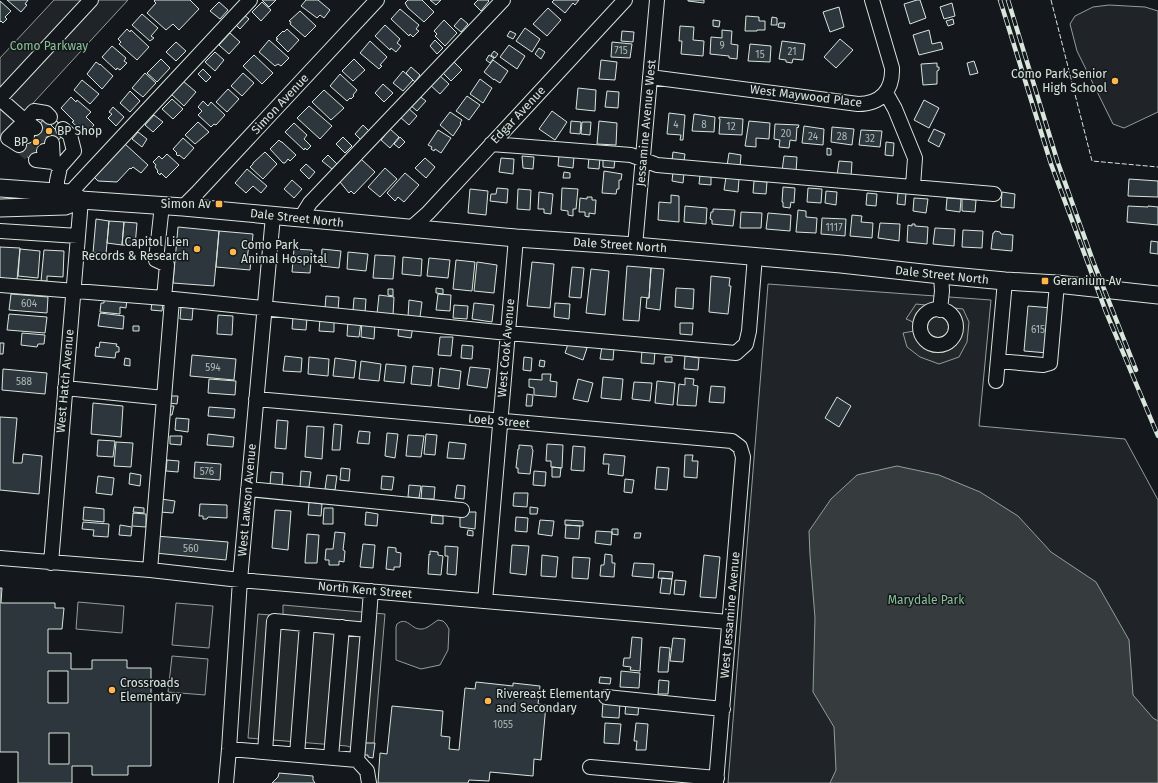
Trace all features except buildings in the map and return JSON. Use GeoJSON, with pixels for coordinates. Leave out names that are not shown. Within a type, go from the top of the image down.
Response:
{"type":"FeatureCollection","features":[{"type":"Feature","properties":{"kind":"main road","name":"Dale Street North"},"geometry":{"type":"LineString","coordinates":[[0,188],[300,219],[516,238],[754,256],[1005,281],[1057,284],[1158,295]]}},
{"type":"Feature","properties":{"kind":"main road"},"geometry":{"type":"LineString","coordinates":[[0,208],[65,206],[69,195]]}},
{"type":"Feature","properties":{"kind":"street"},"geometry":{"type":"LineString","coordinates":[[50,117],[46,113],[34,111],[24,132],[0,99],[91,0]]}},
{"type":"Feature","properties":{"kind":"street"},"geometry":{"type":"LineString","coordinates":[[69,195],[250,0]]}},
{"type":"Feature","properties":{"kind":"street","name":"Simon Avenue"},"geometry":{"type":"LineString","coordinates":[[182,207],[197,193],[377,0]]}},
{"type":"Feature","properties":{"kind":"street"},"geometry":{"type":"LineString","coordinates":[[300,219],[310,203],[503,0]]}},
{"type":"Feature","properties":{"kind":"street","name":"Edgar Avenue"},"geometry":{"type":"LineString","coordinates":[[410,229],[428,213],[625,0]]}},
{"type":"Feature","properties":{"kind":"street","name":"Jessamine Avenue West"},"geometry":{"type":"LineString","coordinates":[[635,246],[657,0]]}},
{"type":"Feature","properties":{"kind":"street"},"geometry":{"type":"LineString","coordinates":[[872,0],[892,68],[892,77],[886,93],[895,109],[915,158],[913,186]]}},
{"type":"Feature","properties":{"kind":"street","name":"West Maywood Place"},"geometry":{"type":"LineString","coordinates":[[650,77],[858,104],[871,103],[886,93]]}},
{"type":"Feature","properties":{"kind":"street","name":"West Hatch Avenue"},"geometry":{"type":"LineString","coordinates":[[51,563],[78,236],[69,195],[57,181],[49,157],[74,150],[70,135],[63,129]]}},
{"type":"Feature","properties":{"kind":"street"},"geometry":{"type":"LineString","coordinates":[[491,144],[631,155],[657,165],[994,194]]}},
{"type":"Feature","properties":{"kind":"street"},"geometry":{"type":"LineString","coordinates":[[150,570],[164,398],[168,299],[167,265],[156,260],[162,205]]}},
{"type":"Feature","properties":{"kind":"street","name":"West Lawson Avenue"},"geometry":{"type":"LineString","coordinates":[[226,783],[230,749],[240,580],[273,216]]}},
{"type":"Feature","properties":{"kind":"street"},"geometry":{"type":"LineString","coordinates":[[0,231],[78,236]]}},
{"type":"Feature","properties":{"kind":"street","name":"West Cook Avenue"},"geometry":{"type":"LineString","coordinates":[[485,601],[516,238]]}},
{"type":"Feature","properties":{"kind":"street"},"geometry":{"type":"LineString","coordinates":[[0,285],[168,299],[508,333],[736,353],[746,344],[749,331],[754,256]]}},
{"type":"Feature","properties":{"kind":"street"},"geometry":{"type":"LineString","coordinates":[[940,310],[942,291],[941,275]]}},
{"type":"Feature","properties":{"kind":"street"},"geometry":{"type":"LineString","coordinates":[[996,381],[1005,281]]}},
{"type":"Feature","properties":{"kind":"street"},"geometry":{"type":"LineString","coordinates":[[998,361],[1043,365],[1050,363],[1057,284]]}},
{"type":"Feature","properties":{"kind":"street"},"geometry":{"type":"LineString","coordinates":[[65,388],[164,398]]}},
{"type":"Feature","properties":{"kind":"street","name":"Loeb Street"},"geometry":{"type":"LineString","coordinates":[[256,399],[732,441],[740,447]]}},
{"type":"Feature","properties":{"kind":"street","name":"West Jessamine Avenue"},"geometry":{"type":"LineString","coordinates":[[717,781],[729,622],[744,457],[740,447]]}},
{"type":"Feature","properties":{"kind":"street"},"geometry":{"type":"LineString","coordinates":[[248,490],[462,510]]}},
{"type":"Feature","properties":{"kind":"street","name":"North Kent Street"},"geometry":{"type":"LineString","coordinates":[[0,558],[729,622]]}},
{"type":"Feature","properties":{"kind":"street"},"geometry":{"type":"LineString","coordinates":[[357,760],[371,591]]}},
{"type":"Feature","properties":{"kind":"street"},"geometry":{"type":"LineString","coordinates":[[265,752],[274,621],[368,630]]}},
{"type":"Feature","properties":{"kind":"street"},"geometry":{"type":"LineString","coordinates":[[297,755],[308,624]]}},
{"type":"Feature","properties":{"kind":"street"},"geometry":{"type":"LineString","coordinates":[[331,758],[342,627]]}},
{"type":"Feature","properties":{"kind":"street"},"geometry":{"type":"LineString","coordinates":[[606,698],[723,709]]}},
{"type":"Feature","properties":{"kind":"street"},"geometry":{"type":"LineString","coordinates":[[230,749],[357,760],[367,771],[369,783]]}},
{"type":"Feature","properties":{"kind":"street"},"geometry":{"type":"LineString","coordinates":[[590,767],[717,781]]}},
{"type":"Feature","properties":{"kind":"green space","name":"Como Parkway"},"geometry":{"type":"Polygon","coordinates":[[[54,0],[128,0],[0,139],[0,58],[54,0]]]}},
{"type":"Feature","properties":{"kind":"green space"},"geometry":{"type":"Polygon","coordinates":[[[1109,5],[1145,7],[1158,11],[1158,112],[1124,128],[1113,124],[1077,51],[1070,24],[1075,16],[1093,7],[1109,5]]]}},
{"type":"Feature","properties":{"kind":"green space","name":"Marydale Park"},"geometry":{"type":"Polygon","coordinates":[[[768,284],[991,300],[979,426],[1125,439],[1158,500],[1158,783],[728,783],[768,284]]]}},
{"type":"Feature","properties":{"kind":"green space"},"geometry":{"type":"Polygon","coordinates":[[[78,602],[124,606],[122,633],[76,629],[78,602]]]}},
{"type":"Feature","properties":{"kind":"green space"},"geometry":{"type":"Polygon","coordinates":[[[176,603],[213,606],[209,648],[172,645],[176,603]]]}},
{"type":"Feature","properties":{"kind":"green space"},"geometry":{"type":"Polygon","coordinates":[[[438,620],[443,621],[449,629],[448,650],[440,665],[421,669],[396,660],[397,624],[404,621],[422,629],[438,620]]]}},
{"type":"Feature","properties":{"kind":"green space"},"geometry":{"type":"Polygon","coordinates":[[[172,656],[208,659],[205,695],[168,692],[172,656]]]}},
{"type":"Feature","properties":{"kind":"shaded area"},"geometry":{"type":"Polygon","coordinates":[[[916,304],[963,309],[969,322],[967,342],[959,357],[939,364],[920,357],[907,347],[903,333],[914,331],[915,324],[906,319],[916,304]]]}},
{"type":"Feature","properties":{"kind":"shaded area"},"geometry":{"type":"Polygon","coordinates":[[[897,466],[939,475],[980,492],[1018,516],[1051,552],[1096,582],[1129,640],[1133,695],[1153,718],[1158,721],[1158,783],[830,783],[836,770],[834,727],[813,692],[815,618],[809,531],[831,499],[857,475],[897,466]]]}},
{"type":"Feature","properties":{"kind":"shaded area"},"geometry":{"type":"Polygon","coordinates":[[[283,605],[385,614],[373,756],[347,746],[248,738],[258,614],[283,616],[283,605]]]}},
{"type":"Feature","properties":{"kind":"tunnel"},"geometry":{"type":"LineString","coordinates":[[35,128],[52,143]]}},
{"type":"Feature","properties":{"kind":"tunnel"},"geometry":{"type":"LineString","coordinates":[[27,136],[44,151]]}},
{"type":"Feature","properties":{"kind":"tunnel"},"geometry":{"type":"LineString","coordinates":[[19,145],[36,160]]}},
{"type":"Feature","properties":{"kind":"railway"},"geometry":{"type":"LineString","coordinates":[[1000,0],[1051,164],[1106,312],[1158,436]]}},
{"type":"Feature","properties":{"kind":"railway"},"geometry":{"type":"LineString","coordinates":[[1008,0],[1058,163],[1093,261],[1136,370]]}},
{"type":"Feature","properties":{"kind":"fence"},"geometry":{"type":"LineString","coordinates":[[1051,0],[1092,161],[1158,167]]}},
{"type":"Feature","properties":{"kind":"place","name":"Como Park Senior High School"},"geometry":{"type":"Point","coordinates":[1115,81]}},
{"type":"Feature","properties":{"kind":"place","name":"BP Shop"},"geometry":{"type":"Point","coordinates":[49,131]}},
{"type":"Feature","properties":{"kind":"place","name":"BP"},"geometry":{"type":"Point","coordinates":[36,142]}},
{"type":"Feature","properties":{"kind":"place","name":"Simon Av"},"geometry":{"type":"Point","coordinates":[219,204]}},
{"type":"Feature","properties":{"kind":"place","name":"Capitol Lien Records & Research"},"geometry":{"type":"Point","coordinates":[197,249]}},
{"type":"Feature","properties":{"kind":"place","name":"Como Park Animal Hospital"},"geometry":{"type":"Point","coordinates":[233,252]}},
{"type":"Feature","properties":{"kind":"place","name":"Geranium Av"},"geometry":{"type":"Point","coordinates":[1045,281]}},
{"type":"Feature","properties":{"kind":"place","name":"Crossroads Elementary"},"geometry":{"type":"Point","coordinates":[112,690]}},
{"type":"Feature","properties":{"kind":"place","name":"Rivereast Elementary and Secondary"},"geometry":{"type":"Point","coordinates":[488,701]}}]}
